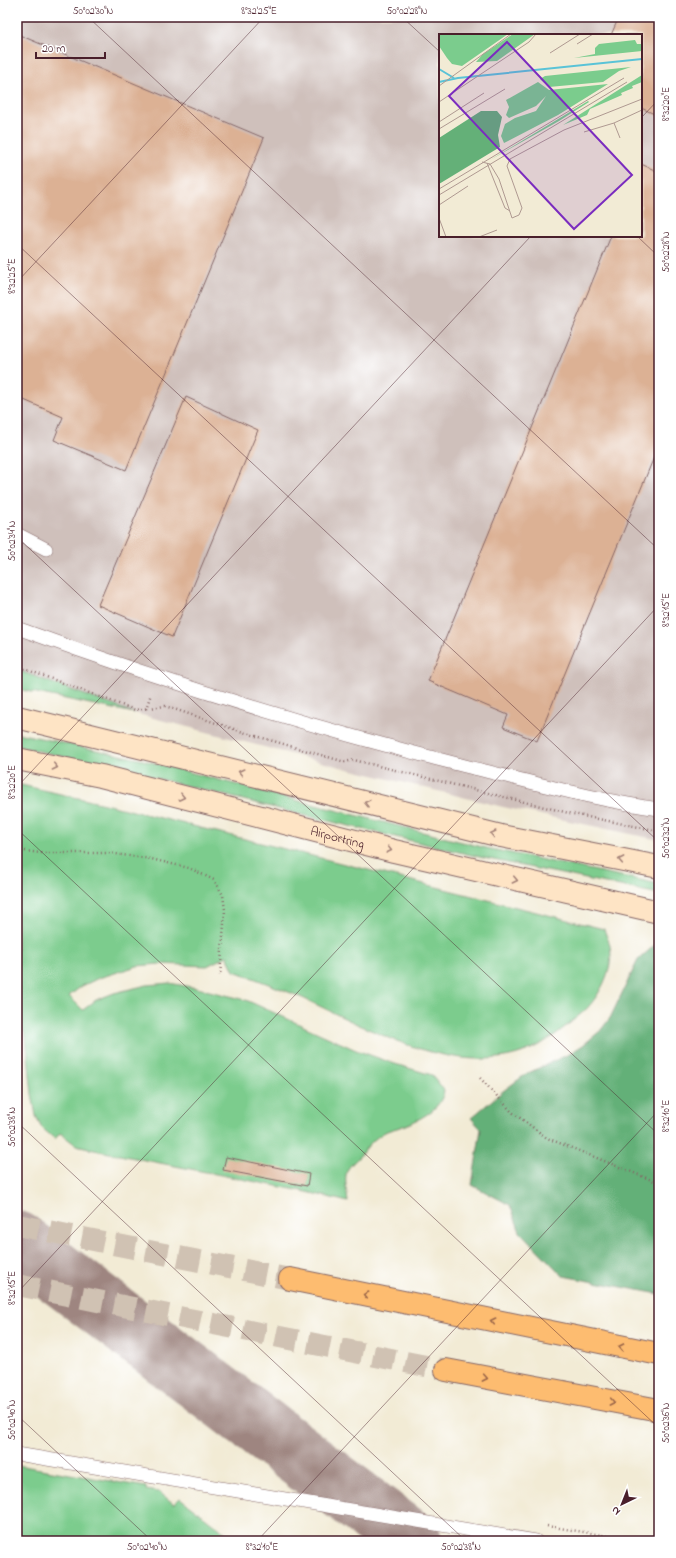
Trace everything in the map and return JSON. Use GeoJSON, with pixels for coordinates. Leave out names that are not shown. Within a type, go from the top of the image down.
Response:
{"type":"FeatureCollection","features":[{"type":"Feature","properties":{"kind":"highway"},"geometry":{"type":"LineString","coordinates":[[290,1279],[659,1354]]}},
{"type":"Feature","properties":{"kind":"highway"},"geometry":{"type":"LineString","coordinates":[[446,1370],[659,1410]]}},
{"type":"Feature","properties":{"kind":"street"},"geometry":{"type":"LineString","coordinates":[[17,718],[501,836],[659,867]]}},
{"type":"Feature","properties":{"kind":"street","name":"Airportring"},"geometry":{"type":"LineString","coordinates":[[17,759],[101,776],[394,851],[659,912]]}},
{"type":"Feature","properties":{"kind":"lane"},"geometry":{"type":"LineString","coordinates":[[17,534],[46,549]]}},
{"type":"Feature","properties":{"kind":"lane"},"geometry":{"type":"LineString","coordinates":[[17,628],[156,677],[264,712],[370,742],[577,794],[659,809]]}},
{"type":"Feature","properties":{"kind":"lane"},"geometry":{"type":"LineString","coordinates":[[17,1454],[536,1541]]}},
{"type":"Feature","properties":{"kind":"path"},"geometry":{"type":"LineString","coordinates":[[17,666],[135,710],[165,706],[246,733],[345,762],[354,760],[573,814],[659,832]]}},
{"type":"Feature","properties":{"kind":"path"},"geometry":{"type":"LineString","coordinates":[[17,850],[40,853],[108,853],[151,858],[189,868],[214,880],[223,895],[225,910],[220,976]]}},
{"type":"Feature","properties":{"kind":"path"},"geometry":{"type":"LineString","coordinates":[[480,1078],[512,1112],[547,1138],[659,1183]]}},
{"type":"Feature","properties":{"kind":"shaded area"},"geometry":{"type":"Polygon","coordinates":[[[17,17],[659,17],[659,840],[503,807],[348,769],[134,713],[17,689],[17,17]]]}},
{"type":"Feature","properties":{"kind":"green space"},"geometry":{"type":"Polygon","coordinates":[[[17,670],[134,713],[17,689],[17,670]]]}},
{"type":"Feature","properties":{"kind":"green space"},"geometry":{"type":"Polygon","coordinates":[[[17,733],[143,760],[486,848],[659,884],[659,894],[484,858],[140,774],[17,746],[17,733]]]}},
{"type":"Feature","properties":{"kind":"green space"},"geometry":{"type":"Polygon","coordinates":[[[17,784],[113,806],[604,929],[610,944],[611,955],[608,973],[594,1000],[582,1013],[562,1030],[532,1049],[496,1058],[467,1058],[437,1054],[408,1045],[379,1034],[298,996],[234,971],[227,956],[207,966],[160,964],[137,966],[99,978],[82,986],[69,996],[83,1010],[96,1000],[114,993],[147,985],[169,983],[197,988],[246,1000],[356,1050],[432,1075],[444,1090],[438,1104],[433,1110],[419,1119],[385,1132],[377,1137],[368,1146],[347,1171],[346,1182],[348,1202],[307,1192],[89,1149],[76,1145],[60,1133],[55,1139],[42,1128],[36,1116],[32,1094],[26,1037],[17,1018],[17,784]]]}},
{"type":"Feature","properties":{"kind":"green space"},"geometry":{"type":"Polygon","coordinates":[[[658,942],[659,1294],[563,1276],[520,1232],[510,1205],[472,1185],[481,1129],[471,1118],[526,1074],[567,1055],[583,1045],[600,1031],[610,1018],[638,960],[658,942]]]}},
{"type":"Feature","properties":{"kind":"green space"},"geometry":{"type":"Polygon","coordinates":[[[17,1465],[146,1487],[146,1490],[159,1492],[174,1504],[180,1498],[236,1541],[17,1541],[17,1465]]]}},
{"type":"Feature","properties":{"kind":"building"},"geometry":{"type":"Polygon","coordinates":[[[619,17],[659,17],[659,116],[642,108],[642,34],[611,34],[619,17]]]}},
{"type":"Feature","properties":{"kind":"building"},"geometry":{"type":"Polygon","coordinates":[[[17,34],[264,138],[126,470],[54,440],[63,417],[17,397],[17,34]]]}},
{"type":"Feature","properties":{"kind":"building"},"geometry":{"type":"Polygon","coordinates":[[[642,164],[659,172],[659,445],[537,741],[503,727],[508,715],[428,681],[611,237],[642,237],[642,164]]]}},
{"type":"Feature","properties":{"kind":"building"},"geometry":{"type":"Polygon","coordinates":[[[186,397],[258,430],[172,637],[98,605],[186,397]]]}},
{"type":"Feature","properties":{"kind":"building"},"geometry":{"type":"Polygon","coordinates":[[[226,1157],[309,1174],[307,1186],[223,1170],[226,1157]]]}},
{"type":"Feature","properties":{"kind":"taxiway"},"geometry":{"type":"LineString","coordinates":[[17,1242],[411,1541]]}},
{"type":"Feature","properties":{"kind":"tunnel"},"geometry":{"type":"LineString","coordinates":[[17,1225],[290,1279]]}},
{"type":"Feature","properties":{"kind":"tunnel"},"geometry":{"type":"LineString","coordinates":[[17,1285],[446,1370]]}}]}
